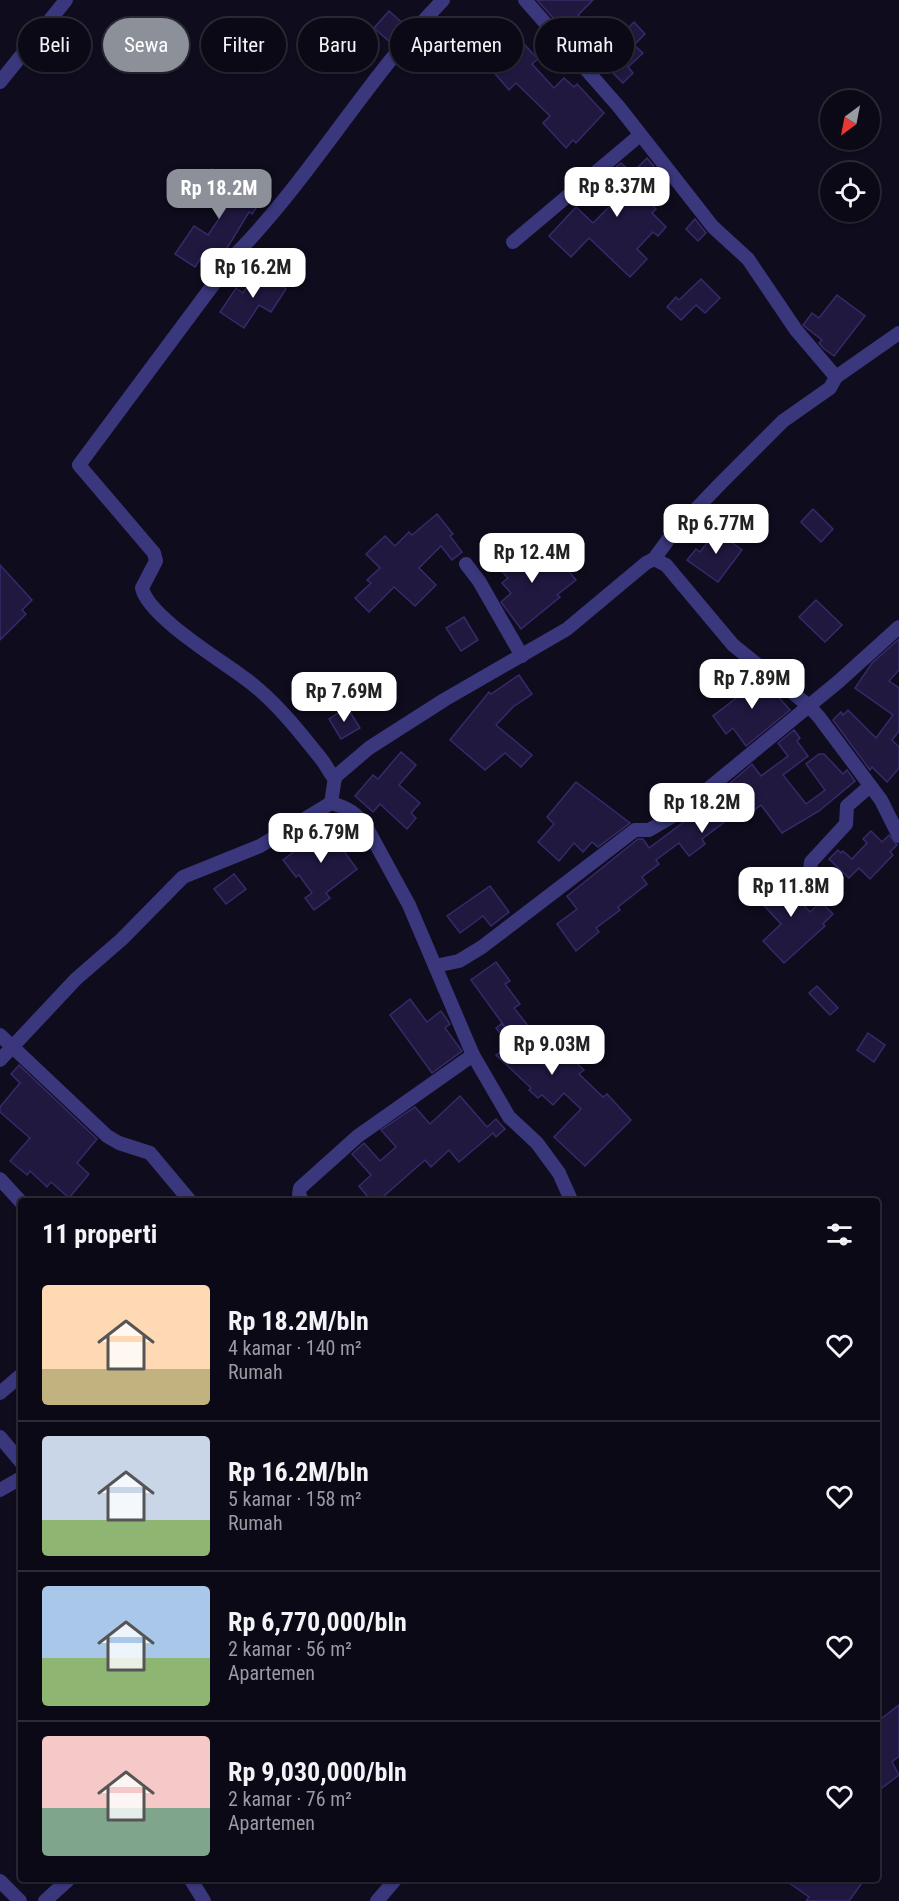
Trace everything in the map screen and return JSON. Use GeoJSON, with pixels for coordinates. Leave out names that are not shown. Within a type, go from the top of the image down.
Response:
{"type":"FeatureCollection","features":[{"type":"Feature","properties":{"kind":"street"},"geometry":{"type":"LineString","coordinates":[[0,81],[66,0]]}},
{"type":"Feature","properties":{"kind":"street"},"geometry":{"type":"LineString","coordinates":[[334,779],[309,744],[264,695],[244,677],[214,659],[150,604],[142,588],[156,561],[154,553],[79,465],[236,254],[265,225],[406,38],[443,0]]}},
{"type":"Feature","properties":{"kind":"street"},"geometry":{"type":"LineString","coordinates":[[525,0],[619,107],[713,227],[762,277],[796,330],[836,377]]}},
{"type":"Feature","properties":{"kind":"street"},"geometry":{"type":"LineString","coordinates":[[513,242],[640,135]]}},
{"type":"Feature","properties":{"kind":"street"},"geometry":{"type":"LineString","coordinates":[[331,803],[334,779],[339,772],[369,748],[444,700],[567,629],[646,562],[654,559],[673,533],[783,421],[830,388],[836,377],[899,333]]}},
{"type":"Feature","properties":{"kind":"street"},"geometry":{"type":"LineString","coordinates":[[654,559],[666,565],[733,645],[809,706],[870,786],[899,836]]}},
{"type":"Feature","properties":{"kind":"street"},"geometry":{"type":"LineString","coordinates":[[466,564],[479,581],[522,656]]}},
{"type":"Feature","properties":{"kind":"street"},"geometry":{"type":"LineString","coordinates":[[435,966],[459,961],[482,947],[634,830],[649,830],[680,812],[809,706],[899,627]]}},
{"type":"Feature","properties":{"kind":"street"},"geometry":{"type":"LineString","coordinates":[[808,890],[811,862],[847,822],[845,810],[848,804],[870,786]]}},
{"type":"Feature","properties":{"kind":"street"},"geometry":{"type":"LineString","coordinates":[[0,1060],[76,979],[145,916],[174,883],[183,877],[260,846],[331,803],[348,808],[359,816],[367,828],[409,905],[473,1055],[508,1117],[537,1143],[559,1173],[570,1198]]}},
{"type":"Feature","properties":{"kind":"street"},"geometry":{"type":"LineString","coordinates":[[0,1035],[107,1136],[119,1143],[150,1153],[188,1198]]}},
{"type":"Feature","properties":{"kind":"street"},"geometry":{"type":"LineString","coordinates":[[301,1198],[300,1188],[358,1136],[473,1055]]}},
{"type":"Feature","properties":{"kind":"street"},"geometry":{"type":"LineString","coordinates":[[0,1179],[18,1199]]}},
{"type":"Feature","properties":{"kind":"street"},"geometry":{"type":"LineString","coordinates":[[0,1393],[18,1378]]}},
{"type":"Feature","properties":{"kind":"street"},"geometry":{"type":"LineString","coordinates":[[0,1437],[18,1458]]}},
{"type":"Feature","properties":{"kind":"street"},"geometry":{"type":"LineString","coordinates":[[0,1490],[18,1480]]}},
{"type":"Feature","properties":{"kind":"street"},"geometry":{"type":"LineString","coordinates":[[0,1881],[20,1901]]}},
{"type":"Feature","properties":{"kind":"street"},"geometry":{"type":"LineString","coordinates":[[45,1901],[66,1882]]}},
{"type":"Feature","properties":{"kind":"street"},"geometry":{"type":"LineString","coordinates":[[192,1882],[204,1901]]}},
{"type":"Feature","properties":{"kind":"street"},"geometry":{"type":"LineString","coordinates":[[377,1901],[393,1882]]}},
{"type":"Feature","properties":{"kind":"building"},"geometry":{"type":"Polygon","coordinates":[[[537,0],[593,0],[578,15],[581,18],[553,18],[537,0]]]}},
{"type":"Feature","properties":{"kind":"building"},"geometry":{"type":"Polygon","coordinates":[[[389,11],[397,18],[390,18],[390,42],[378,32],[378,23],[389,11]]]}},
{"type":"Feature","properties":{"kind":"building"},"geometry":{"type":"Polygon","coordinates":[[[634,22],[645,34],[634,45],[634,22]]]}},
{"type":"Feature","properties":{"kind":"building"},"geometry":{"type":"Polygon","coordinates":[[[523,43],[535,56],[535,62],[532,64],[535,72],[539,72],[554,88],[564,78],[574,87],[577,84],[604,113],[576,143],[573,140],[566,148],[543,123],[550,116],[516,83],[509,90],[494,72],[523,72],[523,43]]]}},
{"type":"Feature","properties":{"kind":"building"},"geometry":{"type":"Polygon","coordinates":[[[634,45],[643,53],[634,61],[634,45]]]}},
{"type":"Feature","properties":{"kind":"building"},"geometry":{"type":"Polygon","coordinates":[[[612,72],[632,72],[623,83],[612,72]]]}},
{"type":"Feature","properties":{"kind":"building"},"geometry":{"type":"Polygon","coordinates":[[[647,158],[665,180],[647,199],[656,209],[652,213],[666,227],[658,236],[653,232],[637,249],[647,259],[630,277],[589,238],[571,257],[549,236],[576,207],[593,223],[611,205],[592,187],[621,163],[632,173],[647,158]]]}},
{"type":"Feature","properties":{"kind":"building"},"geometry":{"type":"Polygon","coordinates":[[[212,169],[261,201],[252,214],[249,212],[218,263],[204,253],[195,267],[175,254],[194,226],[208,235],[225,210],[197,192],[212,169]]]}},
{"type":"Feature","properties":{"kind":"building"},"geometry":{"type":"Polygon","coordinates":[[[695,219],[706,233],[698,241],[686,229],[695,219]]]}},
{"type":"Feature","properties":{"kind":"building"},"geometry":{"type":"Polygon","coordinates":[[[258,270],[286,289],[271,312],[259,305],[244,328],[220,312],[236,288],[243,293],[258,270]]]}},
{"type":"Feature","properties":{"kind":"building"},"geometry":{"type":"Polygon","coordinates":[[[701,279],[720,298],[705,313],[696,305],[681,320],[667,307],[676,297],[679,300],[701,279]]]}},
{"type":"Feature","properties":{"kind":"building"},"geometry":{"type":"Polygon","coordinates":[[[837,295],[865,316],[834,356],[819,343],[822,340],[803,325],[812,313],[819,318],[837,295]]]}},
{"type":"Feature","properties":{"kind":"building"},"geometry":{"type":"Polygon","coordinates":[[[813,509],[833,529],[821,542],[801,522],[813,509]]]}},
{"type":"Feature","properties":{"kind":"building"},"geometry":{"type":"Polygon","coordinates":[[[437,514],[453,534],[450,536],[462,552],[452,560],[441,546],[419,568],[436,585],[415,606],[394,587],[369,612],[355,598],[371,583],[367,580],[380,568],[366,554],[385,536],[395,546],[409,532],[412,535],[437,514]]]}},
{"type":"Feature","properties":{"kind":"building"},"geometry":{"type":"Polygon","coordinates":[[[720,526],[734,536],[730,541],[742,550],[718,582],[687,560],[696,549],[700,552],[720,526]]]}},
{"type":"Feature","properties":{"kind":"building"},"geometry":{"type":"Polygon","coordinates":[[[535,542],[557,568],[562,563],[576,580],[557,595],[560,597],[521,629],[501,602],[511,593],[502,583],[508,578],[497,566],[509,556],[512,560],[535,542]]]}},
{"type":"Feature","properties":{"kind":"building"},"geometry":{"type":"Polygon","coordinates":[[[0,565],[32,600],[22,610],[26,614],[0,640],[0,565]]]}},
{"type":"Feature","properties":{"kind":"building"},"geometry":{"type":"Polygon","coordinates":[[[816,600],[842,625],[825,642],[799,617],[816,600]]]}},
{"type":"Feature","properties":{"kind":"building"},"geometry":{"type":"Polygon","coordinates":[[[464,617],[478,640],[461,651],[446,628],[464,617]]]}},
{"type":"Feature","properties":{"kind":"building"},"geometry":{"type":"Polygon","coordinates":[[[899,639],[899,670],[889,681],[899,688],[899,731],[892,740],[899,747],[899,768],[887,782],[872,767],[870,770],[833,720],[841,712],[843,715],[848,710],[876,738],[893,715],[855,688],[872,663],[899,639]]]}},
{"type":"Feature","properties":{"kind":"building"},"geometry":{"type":"Polygon","coordinates":[[[750,670],[767,684],[790,710],[746,746],[733,728],[726,734],[713,716],[748,689],[739,679],[750,670]]]}},
{"type":"Feature","properties":{"kind":"building"},"geometry":{"type":"Polygon","coordinates":[[[519,675],[532,694],[513,707],[496,725],[532,755],[521,767],[505,753],[485,770],[450,740],[489,692],[491,694],[519,675]]]}},
{"type":"Feature","properties":{"kind":"building"},"geometry":{"type":"Polygon","coordinates":[[[347,707],[360,728],[341,739],[329,719],[347,707]]]}},
{"type":"Feature","properties":{"kind":"building"},"geometry":{"type":"Polygon","coordinates":[[[794,730],[800,738],[797,741],[808,756],[783,775],[806,804],[825,790],[806,764],[819,754],[824,754],[843,774],[847,770],[855,781],[819,811],[782,833],[761,805],[743,819],[738,812],[702,839],[705,844],[689,856],[679,843],[656,860],[659,864],[642,877],[647,884],[618,907],[620,910],[596,928],[599,932],[576,951],[557,924],[577,909],[567,896],[638,839],[643,839],[649,848],[697,812],[752,764],[761,776],[788,756],[778,743],[794,730]]]}},
{"type":"Feature","properties":{"kind":"building"},"geometry":{"type":"Polygon","coordinates":[[[401,752],[416,765],[399,785],[420,803],[411,813],[416,818],[407,829],[380,804],[373,812],[355,796],[373,775],[378,779],[401,752]]]}},
{"type":"Feature","properties":{"kind":"building"},"geometry":{"type":"Polygon","coordinates":[[[576,782],[630,823],[598,847],[592,842],[583,852],[574,843],[559,861],[538,842],[554,824],[547,817],[576,782]]]}},
{"type":"Feature","properties":{"kind":"building"},"geometry":{"type":"Polygon","coordinates":[[[324,819],[344,844],[340,846],[357,869],[326,893],[330,898],[314,910],[305,898],[312,893],[299,875],[296,877],[283,860],[315,836],[310,829],[324,819]]]}},
{"type":"Feature","properties":{"kind":"building"},"geometry":{"type":"Polygon","coordinates":[[[871,831],[882,842],[889,835],[897,845],[890,852],[893,855],[870,879],[859,868],[849,878],[829,859],[838,850],[841,853],[843,851],[852,859],[867,843],[863,839],[871,831]]]}},
{"type":"Feature","properties":{"kind":"building"},"geometry":{"type":"Polygon","coordinates":[[[788,872],[800,884],[793,894],[810,912],[821,902],[833,914],[823,924],[825,926],[784,963],[763,941],[781,924],[758,899],[788,872]]]}},
{"type":"Feature","properties":{"kind":"building"},"geometry":{"type":"Polygon","coordinates":[[[234,874],[246,889],[226,904],[214,889],[234,874]]]}},
{"type":"Feature","properties":{"kind":"building"},"geometry":{"type":"Polygon","coordinates":[[[490,886],[509,912],[491,926],[483,916],[460,933],[447,916],[490,886]]]}},
{"type":"Feature","properties":{"kind":"building"},"geometry":{"type":"Polygon","coordinates":[[[496,962],[510,981],[505,984],[520,1004],[514,1008],[529,1027],[515,1037],[549,1069],[553,1070],[567,1054],[584,1070],[579,1074],[603,1097],[607,1094],[631,1120],[585,1166],[554,1137],[581,1109],[564,1093],[553,1105],[542,1095],[538,1098],[529,1090],[531,1088],[496,1055],[510,1046],[496,1028],[501,1024],[505,1027],[471,980],[496,962]]]}},
{"type":"Feature","properties":{"kind":"building"},"geometry":{"type":"Polygon","coordinates":[[[817,986],[838,1008],[830,1015],[809,993],[817,986]]]}},
{"type":"Feature","properties":{"kind":"building"},"geometry":{"type":"Polygon","coordinates":[[[410,999],[427,1022],[441,1011],[450,1024],[445,1028],[462,1051],[432,1073],[390,1015],[410,999]]]}},
{"type":"Feature","properties":{"kind":"building"},"geometry":{"type":"Polygon","coordinates":[[[868,1033],[885,1045],[874,1062],[857,1050],[868,1033]]]}},
{"type":"Feature","properties":{"kind":"building"},"geometry":{"type":"Polygon","coordinates":[[[19,1065],[97,1139],[77,1163],[89,1174],[69,1198],[51,1182],[47,1187],[30,1171],[27,1175],[10,1161],[30,1138],[0,1112],[0,1107],[20,1083],[11,1074],[19,1065]]]}},
{"type":"Feature","properties":{"kind":"building"},"geometry":{"type":"Polygon","coordinates":[[[460,1096],[487,1127],[496,1119],[505,1129],[496,1137],[493,1133],[459,1162],[449,1150],[431,1167],[425,1160],[382,1198],[369,1198],[359,1186],[371,1175],[352,1154],[364,1143],[380,1161],[396,1147],[381,1130],[415,1107],[430,1124],[460,1096]]]}},
{"type":"Feature","properties":{"kind":"building"},"geometry":{"type":"Polygon","coordinates":[[[899,1705],[899,1756],[892,1762],[899,1775],[880,1789],[880,1719],[899,1705]]]}},
{"type":"Feature","properties":{"kind":"building"},"geometry":{"type":"Polygon","coordinates":[[[788,1882],[863,1882],[849,1901],[806,1901],[809,1897],[788,1882]]]}}]}
